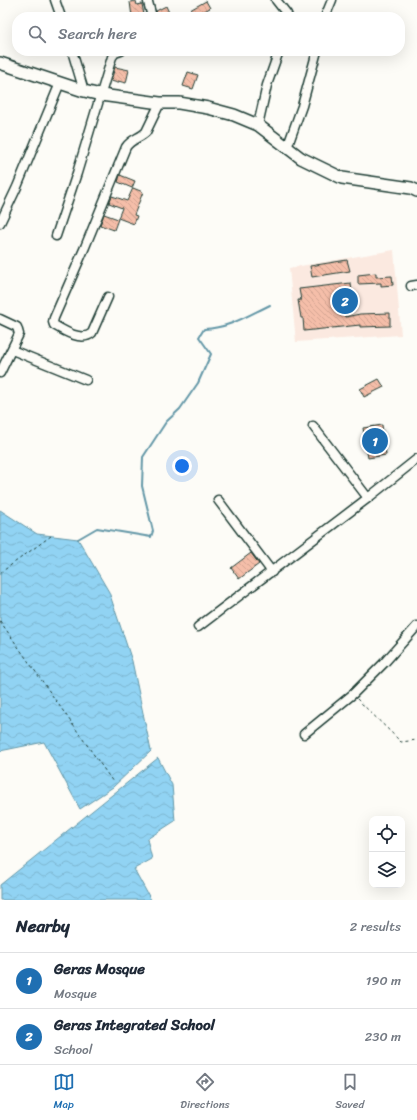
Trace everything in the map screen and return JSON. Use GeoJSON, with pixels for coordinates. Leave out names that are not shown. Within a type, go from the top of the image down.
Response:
{"type":"FeatureCollection","features":[{"type":"Feature","properties":{"kind":"street"},"geometry":{"type":"LineString","coordinates":[[55,0],[59,12]]}},
{"type":"Feature","properties":{"kind":"street"},"geometry":{"type":"LineString","coordinates":[[276,0],[285,12]]}},
{"type":"Feature","properties":{"kind":"street"},"geometry":{"type":"LineString","coordinates":[[328,12],[332,0]]}},
{"type":"Feature","properties":{"kind":"street"},"geometry":{"type":"LineString","coordinates":[[148,2],[151,12]]}},
{"type":"Feature","properties":{"kind":"street"},"geometry":{"type":"LineString","coordinates":[[74,56],[84,91]]}},
{"type":"Feature","properties":{"kind":"street"},"geometry":{"type":"LineString","coordinates":[[56,236],[113,56]]}},
{"type":"Feature","properties":{"kind":"street"},"geometry":{"type":"LineString","coordinates":[[258,125],[267,85],[277,56]]}},
{"type":"Feature","properties":{"kind":"street"},"geometry":{"type":"LineString","coordinates":[[287,148],[302,106],[316,56]]}},
{"type":"Feature","properties":{"kind":"street"},"geometry":{"type":"LineString","coordinates":[[0,63],[84,91],[101,95],[160,103],[179,103],[208,108],[234,115],[258,125],[301,158],[342,178],[411,188],[417,191]]}},
{"type":"Feature","properties":{"kind":"street"},"geometry":{"type":"LineString","coordinates":[[0,223],[20,180],[60,83]]}},
{"type":"Feature","properties":{"kind":"street"},"geometry":{"type":"LineString","coordinates":[[108,297],[92,333],[89,335],[85,337],[79,336],[54,326],[54,318],[86,247],[126,147],[129,142],[146,132],[160,103]]}},
{"type":"Feature","properties":{"kind":"street"},"geometry":{"type":"LineString","coordinates":[[0,319],[18,329],[19,334],[0,373]]}},
{"type":"Feature","properties":{"kind":"street"},"geometry":{"type":"LineString","coordinates":[[12,350],[86,380]]}},
{"type":"Feature","properties":{"kind":"street"},"geometry":{"type":"LineString","coordinates":[[314,426],[368,498]]}},
{"type":"Feature","properties":{"kind":"street"},"geometry":{"type":"LineString","coordinates":[[198,627],[272,572],[417,459]]}},
{"type":"Feature","properties":{"kind":"street"},"geometry":{"type":"LineString","coordinates":[[218,500],[272,572]]}},
{"type":"Feature","properties":{"kind":"street"},"geometry":{"type":"LineString","coordinates":[[304,734],[353,694],[384,663],[417,626]]}},
{"type":"Feature","properties":{"kind":"path"},"geometry":{"type":"LineString","coordinates":[[0,573],[51,536]]}},
{"type":"Feature","properties":{"kind":"path"},"geometry":{"type":"LineString","coordinates":[[0,621],[113,782]]}},
{"type":"Feature","properties":{"kind":"path"},"geometry":{"type":"LineString","coordinates":[[353,694],[401,742],[417,740]]}},
{"type":"Feature","properties":{"kind":"shaded area"},"geometry":{"type":"Polygon","coordinates":[[[394,250],[401,335],[296,342],[289,268],[394,250]]]}},
{"type":"Feature","properties":{"kind":"water"},"geometry":{"type":"Polygon","coordinates":[[[0,510],[37,534],[78,539],[109,592],[132,661],[151,751],[113,787],[80,809],[44,742],[0,751],[0,510]]]}},
{"type":"Feature","properties":{"kind":"water"},"geometry":{"type":"Polygon","coordinates":[[[158,758],[172,785],[175,821],[147,839],[152,859],[134,869],[151,900],[0,900],[0,885],[158,758]]]}},
{"type":"Feature","properties":{"kind":"building"},"geometry":{"type":"Polygon","coordinates":[[[136,1],[137,5],[142,4],[143,12],[131,12],[130,2],[136,1]]]}},
{"type":"Feature","properties":{"kind":"building"},"geometry":{"type":"Polygon","coordinates":[[[206,1],[210,8],[202,12],[191,12],[190,10],[206,1]]]}},
{"type":"Feature","properties":{"kind":"building"},"geometry":{"type":"Polygon","coordinates":[[[166,6],[169,12],[156,12],[166,6]]]}},
{"type":"Feature","properties":{"kind":"building"},"geometry":{"type":"Polygon","coordinates":[[[115,67],[129,70],[126,83],[111,81],[115,67]]]}},
{"type":"Feature","properties":{"kind":"building"},"geometry":{"type":"Polygon","coordinates":[[[188,72],[198,75],[193,89],[183,86],[188,72]]]}},
{"type":"Feature","properties":{"kind":"building"},"geometry":{"type":"Polygon","coordinates":[[[120,175],[135,181],[132,188],[118,182],[120,175]]]}},
{"type":"Feature","properties":{"kind":"building"},"geometry":{"type":"Polygon","coordinates":[[[133,188],[143,192],[134,215],[137,216],[134,224],[118,218],[122,208],[109,203],[112,196],[127,201],[133,188]]]}},
{"type":"Feature","properties":{"kind":"building"},"geometry":{"type":"Polygon","coordinates":[[[104,214],[118,219],[114,230],[100,225],[104,214]]]}},
{"type":"Feature","properties":{"kind":"building"},"geometry":{"type":"Polygon","coordinates":[[[347,260],[350,271],[312,277],[310,266],[347,260]]]}},
{"type":"Feature","properties":{"kind":"building"},"geometry":{"type":"Polygon","coordinates":[[[376,273],[376,277],[392,276],[393,285],[381,286],[381,283],[358,284],[358,275],[376,273]]]}},
{"type":"Feature","properties":{"kind":"building"},"geometry":{"type":"Polygon","coordinates":[[[351,283],[352,293],[342,294],[345,317],[360,314],[390,313],[390,326],[360,327],[360,325],[304,331],[303,318],[301,318],[298,300],[301,300],[299,289],[351,283]]]}},
{"type":"Feature","properties":{"kind":"building"},"geometry":{"type":"Polygon","coordinates":[[[379,379],[384,387],[364,397],[360,389],[379,379]]]}},
{"type":"Feature","properties":{"kind":"building"},"geometry":{"type":"Polygon","coordinates":[[[382,425],[386,455],[368,458],[363,428],[382,425]]]}},
{"type":"Feature","properties":{"kind":"building"},"geometry":{"type":"Polygon","coordinates":[[[251,553],[259,564],[239,579],[231,568],[251,553]]]}},
{"type":"Feature","properties":{"kind":"waterway"},"geometry":{"type":"LineString","coordinates":[[78,539],[97,528],[151,537],[153,531],[142,486],[143,457],[166,422],[180,409],[198,383],[211,354],[199,337],[204,329],[230,324],[270,305]]}},
{"type":"Feature","properties":{"kind":"place","name":"Geras Integrated School"},"geometry":{"type":"Point","coordinates":[345,301]}},
{"type":"Feature","properties":{"kind":"place","name":"Geras Mosque"},"geometry":{"type":"Point","coordinates":[375,441]}}]}
